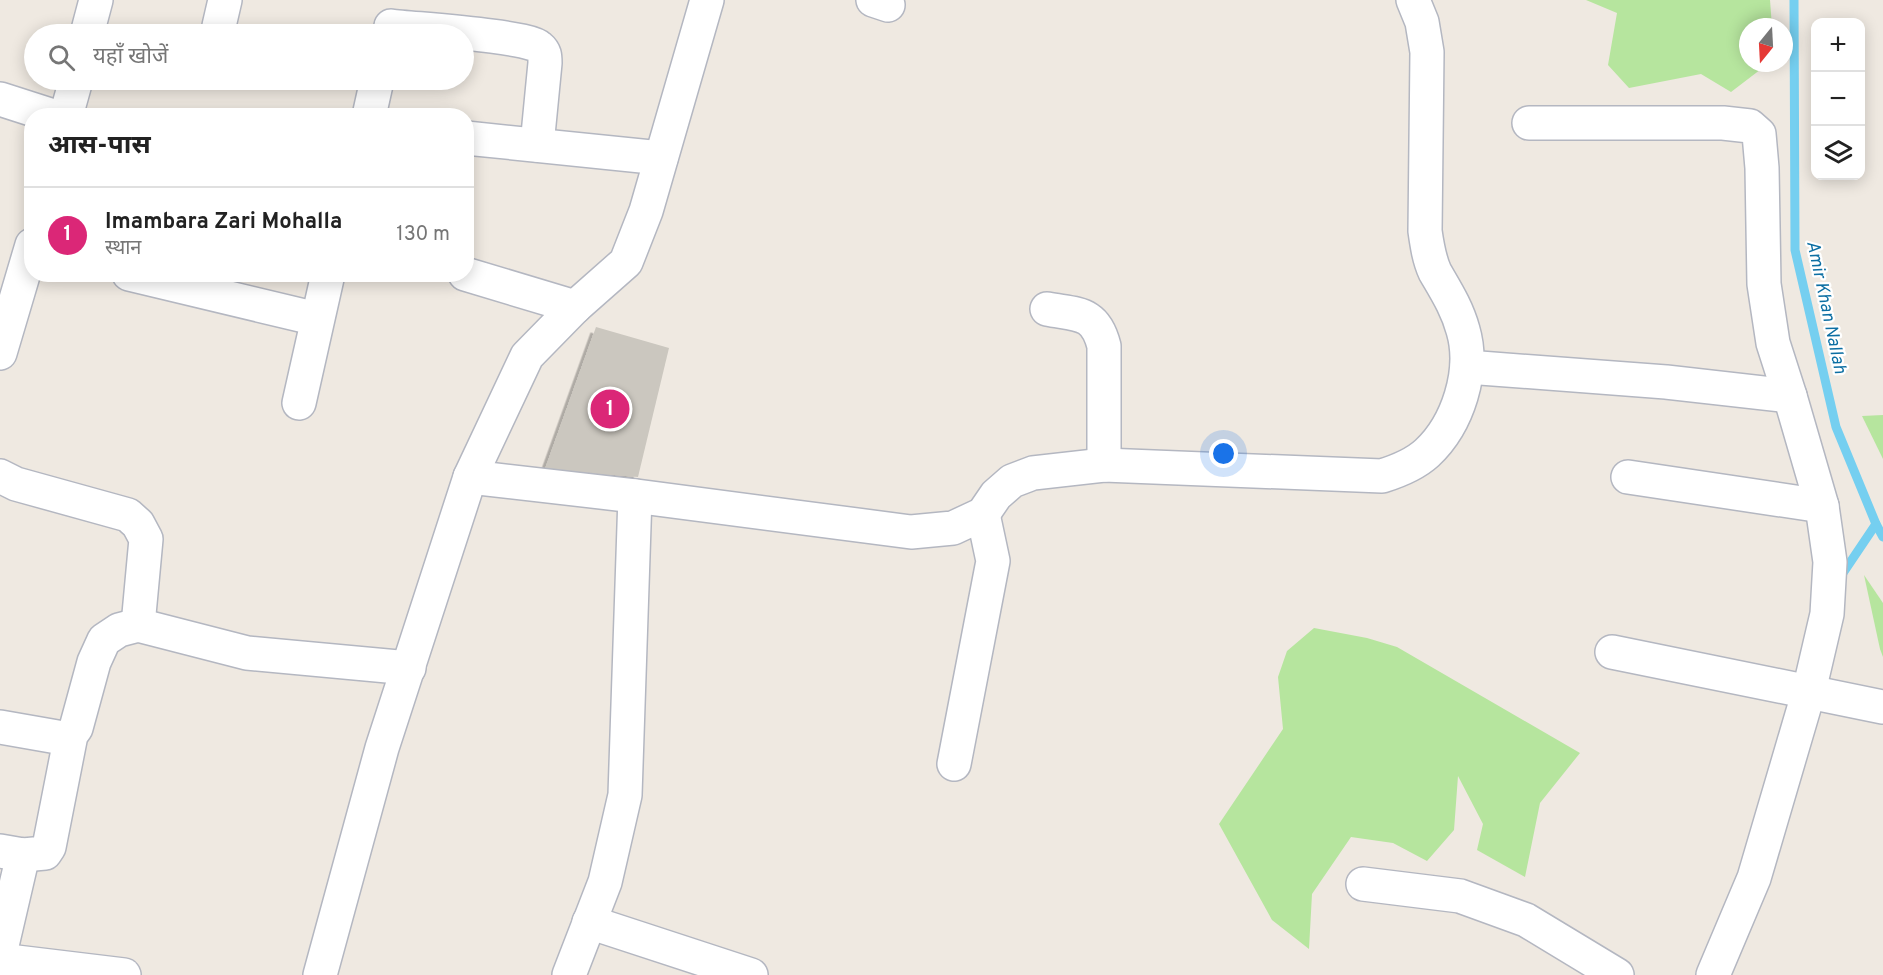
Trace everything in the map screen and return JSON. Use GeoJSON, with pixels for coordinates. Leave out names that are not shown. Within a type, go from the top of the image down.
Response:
{"type":"FeatureCollection","features":[{"type":"Feature","properties":{"kind":"street"},"geometry":{"type":"LineString","coordinates":[[219,24],[225,0]]}},
{"type":"Feature","properties":{"kind":"street"},"geometry":{"type":"LineString","coordinates":[[320,975],[382,748],[470,477],[527,356],[575,307],[626,262],[646,211],[707,0]]}},
{"type":"Feature","properties":{"kind":"street"},"geometry":{"type":"LineString","coordinates":[[470,477],[911,532],[953,528],[983,514],[996,495],[1012,481],[1033,473],[1104,465],[1382,476],[1403,469],[1426,454],[1446,431],[1463,390],[1467,367],[1464,331],[1453,302],[1435,271],[1426,242],[1427,52],[1422,22],[1413,0]]}},
{"type":"Feature","properties":{"kind":"street"},"geometry":{"type":"LineString","coordinates":[[89,24],[92,1]]}},
{"type":"Feature","properties":{"kind":"street"},"geometry":{"type":"LineString","coordinates":[[393,20],[419,24]]}},
{"type":"Feature","properties":{"kind":"street"},"geometry":{"type":"LineString","coordinates":[[474,32],[538,45],[545,54],[537,145]]}},
{"type":"Feature","properties":{"kind":"street"},"geometry":{"type":"LineString","coordinates":[[68,108],[73,90]]}},
{"type":"Feature","properties":{"kind":"street"},"geometry":{"type":"LineString","coordinates":[[371,108],[375,90]]}},
{"type":"Feature","properties":{"kind":"street"},"geometry":{"type":"LineString","coordinates":[[0,99],[28,108]]}},
{"type":"Feature","properties":{"kind":"street"},"geometry":{"type":"LineString","coordinates":[[1529,123],[1723,123],[1750,126],[1759,134],[1762,168],[1764,284],[1773,343],[1822,506],[1830,562],[1827,614],[1798,689],[1754,878],[1713,975]]}},
{"type":"Feature","properties":{"kind":"street"},"geometry":{"type":"LineString","coordinates":[[474,146],[537,145],[661,158]]}},
{"type":"Feature","properties":{"kind":"street"},"geometry":{"type":"LineString","coordinates":[[1,349],[24,272]]}},
{"type":"Feature","properties":{"kind":"street"},"geometry":{"type":"LineString","coordinates":[[474,277],[575,307]]}},
{"type":"Feature","properties":{"kind":"street"},"geometry":{"type":"LineString","coordinates":[[194,282],[227,286],[317,319]]}},
{"type":"Feature","properties":{"kind":"street"},"geometry":{"type":"LineString","coordinates":[[299,403],[326,282]]}},
{"type":"Feature","properties":{"kind":"street"},"geometry":{"type":"LineString","coordinates":[[1047,309],[1088,317],[1100,330],[1104,346],[1104,465]]}},
{"type":"Feature","properties":{"kind":"street"},"geometry":{"type":"LineString","coordinates":[[1467,367],[1666,382],[1790,396]]}},
{"type":"Feature","properties":{"kind":"street"},"geometry":{"type":"LineString","coordinates":[[0,476],[16,484],[128,515],[138,524],[146,539],[138,625]]}},
{"type":"Feature","properties":{"kind":"street"},"geometry":{"type":"LineString","coordinates":[[1628,477],[1822,506]]}},
{"type":"Feature","properties":{"kind":"street"},"geometry":{"type":"LineString","coordinates":[[569,975],[605,882],[625,795],[635,496]]}},
{"type":"Feature","properties":{"kind":"street"},"geometry":{"type":"LineString","coordinates":[[954,764],[993,561],[983,514]]}},
{"type":"Feature","properties":{"kind":"street"},"geometry":{"type":"LineString","coordinates":[[0,954],[11,853],[45,853],[49,846],[71,735],[76,728],[94,662],[105,640],[118,630],[138,625],[247,653],[409,668]]}},
{"type":"Feature","properties":{"kind":"street"},"geometry":{"type":"LineString","coordinates":[[1612,652],[1883,707]]}},
{"type":"Feature","properties":{"kind":"street"},"geometry":{"type":"LineString","coordinates":[[0,727],[63,738],[71,735]]}},
{"type":"Feature","properties":{"kind":"street"},"geometry":{"type":"LineString","coordinates":[[1363,884],[1460,896],[1526,920],[1617,975]]}},
{"type":"Feature","properties":{"kind":"street"},"geometry":{"type":"LineString","coordinates":[[589,922],[751,975]]}},
{"type":"Feature","properties":{"kind":"street"},"geometry":{"type":"LineString","coordinates":[[0,960],[124,975]]}},
{"type":"Feature","properties":{"kind":"green space"},"geometry":{"type":"Polygon","coordinates":[[[1586,0],[1770,0],[1771,18],[1739,18],[1739,72],[1757,72],[1731,92],[1701,74],[1629,88],[1608,65],[1617,13],[1586,0]]]}},
{"type":"Feature","properties":{"kind":"green space"},"geometry":{"type":"Polygon","coordinates":[[[1883,415],[1883,459],[1862,416],[1883,415]]]}},
{"type":"Feature","properties":{"kind":"green space"},"geometry":{"type":"Polygon","coordinates":[[[1864,575],[1883,603],[1883,657],[1880,649],[1864,575]]]}},
{"type":"Feature","properties":{"kind":"green space"},"geometry":{"type":"Polygon","coordinates":[[[1314,628],[1367,638],[1397,647],[1580,753],[1540,803],[1525,877],[1477,850],[1483,824],[1458,776],[1454,830],[1427,861],[1393,843],[1351,837],[1312,894],[1309,949],[1272,920],[1219,824],[1283,729],[1278,677],[1287,651],[1314,628]]]}},
{"type":"Feature","properties":{"kind":"building"},"geometry":{"type":"Polygon","coordinates":[[[596,327],[669,348],[638,477],[545,469],[596,327]]]}},
{"type":"Feature","properties":{"kind":"waterway","name":"Amir Khan Nallah"},"geometry":{"type":"LineString","coordinates":[[1794,0],[1795,250],[1836,427],[1883,537]]}},
{"type":"Feature","properties":{"kind":"waterway"},"geometry":{"type":"LineString","coordinates":[[1843,573],[1876,524]]}},
{"type":"Feature","properties":{"kind":"place","name":"Imambara Zari Mohalla"},"geometry":{"type":"Point","coordinates":[610,409]}}]}
